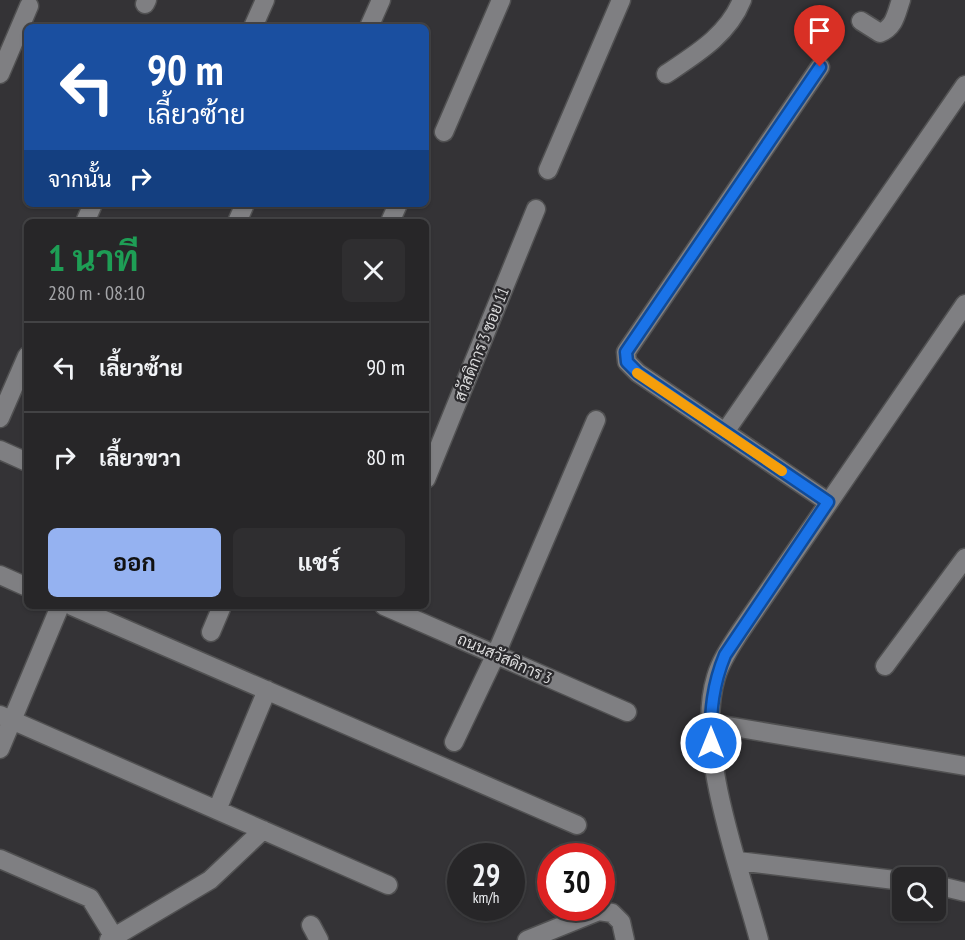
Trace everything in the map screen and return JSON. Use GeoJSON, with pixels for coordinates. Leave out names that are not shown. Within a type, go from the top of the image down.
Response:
{"type":"FeatureCollection","features":[{"type":"Feature","properties":{"kind":"street"},"geometry":{"type":"LineString","coordinates":[[254,24],[265,0]]}},
{"type":"Feature","properties":{"kind":"street"},"geometry":{"type":"LineString","coordinates":[[370,24],[381,0]]}},
{"type":"Feature","properties":{"kind":"street"},"geometry":{"type":"LineString","coordinates":[[444,132],[501,0]]}},
{"type":"Feature","properties":{"kind":"street"},"geometry":{"type":"LineString","coordinates":[[548,170],[621,0]]}},
{"type":"Feature","properties":{"kind":"street"},"geometry":{"type":"LineString","coordinates":[[666,74],[710,45],[725,28],[742,0]]}},
{"type":"Feature","properties":{"kind":"street"},"geometry":{"type":"LineString","coordinates":[[861,21],[880,33],[883,32],[895,21],[900,0]]}},
{"type":"Feature","properties":{"kind":"street"},"geometry":{"type":"LineString","coordinates":[[0,74],[29,6]]}},
{"type":"Feature","properties":{"kind":"street"},"geometry":{"type":"LineString","coordinates":[[820,67],[626,352],[627,362],[638,373],[828,502]]}},
{"type":"Feature","properties":{"kind":"street"},"geometry":{"type":"LineString","coordinates":[[724,432],[965,86]]}},
{"type":"Feature","properties":{"kind":"street","name":"สวัสดิการ 3 ซอย 11"},"geometry":{"type":"LineString","coordinates":[[429,472],[536,209]]}},
{"type":"Feature","properties":{"kind":"street"},"geometry":{"type":"LineString","coordinates":[[759,940],[713,762],[710,723],[716,677],[725,655],[965,304]]}},
{"type":"Feature","properties":{"kind":"street"},"geometry":{"type":"LineString","coordinates":[[0,418],[24,363]]}},
{"type":"Feature","properties":{"kind":"street"},"geometry":{"type":"LineString","coordinates":[[454,742],[496,654],[596,420]]}},
{"type":"Feature","properties":{"kind":"street"},"geometry":{"type":"LineString","coordinates":[[0,450],[24,461]]}},
{"type":"Feature","properties":{"kind":"street"},"geometry":{"type":"LineString","coordinates":[[885,666],[965,558]]}},
{"type":"Feature","properties":{"kind":"street"},"geometry":{"type":"LineString","coordinates":[[0,575],[24,586]]}},
{"type":"Feature","properties":{"kind":"street"},"geometry":{"type":"LineString","coordinates":[[0,749],[6,718],[59,609]]}},
{"type":"Feature","properties":{"kind":"street"},"geometry":{"type":"LineString","coordinates":[[79,609],[577,825]]}},
{"type":"Feature","properties":{"kind":"street"},"geometry":{"type":"LineString","coordinates":[[211,632],[221,609]]}},
{"type":"Feature","properties":{"kind":"street","name":"ถนนสวัสดิการ 3"},"geometry":{"type":"LineString","coordinates":[[391,609],[627,712]]}},
{"type":"Feature","properties":{"kind":"street"},"geometry":{"type":"LineString","coordinates":[[217,810],[267,690]]}},
{"type":"Feature","properties":{"kind":"street"},"geometry":{"type":"LineString","coordinates":[[6,718],[388,885]]}},
{"type":"Feature","properties":{"kind":"street"},"geometry":{"type":"LineString","coordinates":[[710,723],[965,766]]}},
{"type":"Feature","properties":{"kind":"street"},"geometry":{"type":"LineString","coordinates":[[0,859],[90,898],[111,939],[210,880],[263,830]]}},
{"type":"Feature","properties":{"kind":"street"},"geometry":{"type":"LineString","coordinates":[[738,861],[892,880]]}},
{"type":"Feature","properties":{"kind":"street"},"geometry":{"type":"LineString","coordinates":[[946,887],[965,892]]}},
{"type":"Feature","properties":{"kind":"street"},"geometry":{"type":"LineString","coordinates":[[527,940],[599,911],[612,913],[621,922],[626,940]]}},
{"type":"Feature","properties":{"kind":"slow traffic"},"geometry":{"type":"LineString","coordinates":[[637,373],[782,471]]}},
{"type":"Feature","properties":{"kind":"route"},"geometry":{"type":"LineString","coordinates":[[711,743],[712,699],[716,677],[725,655],[828,502],[638,373],[627,362],[626,352],[820,67]]}}]}
